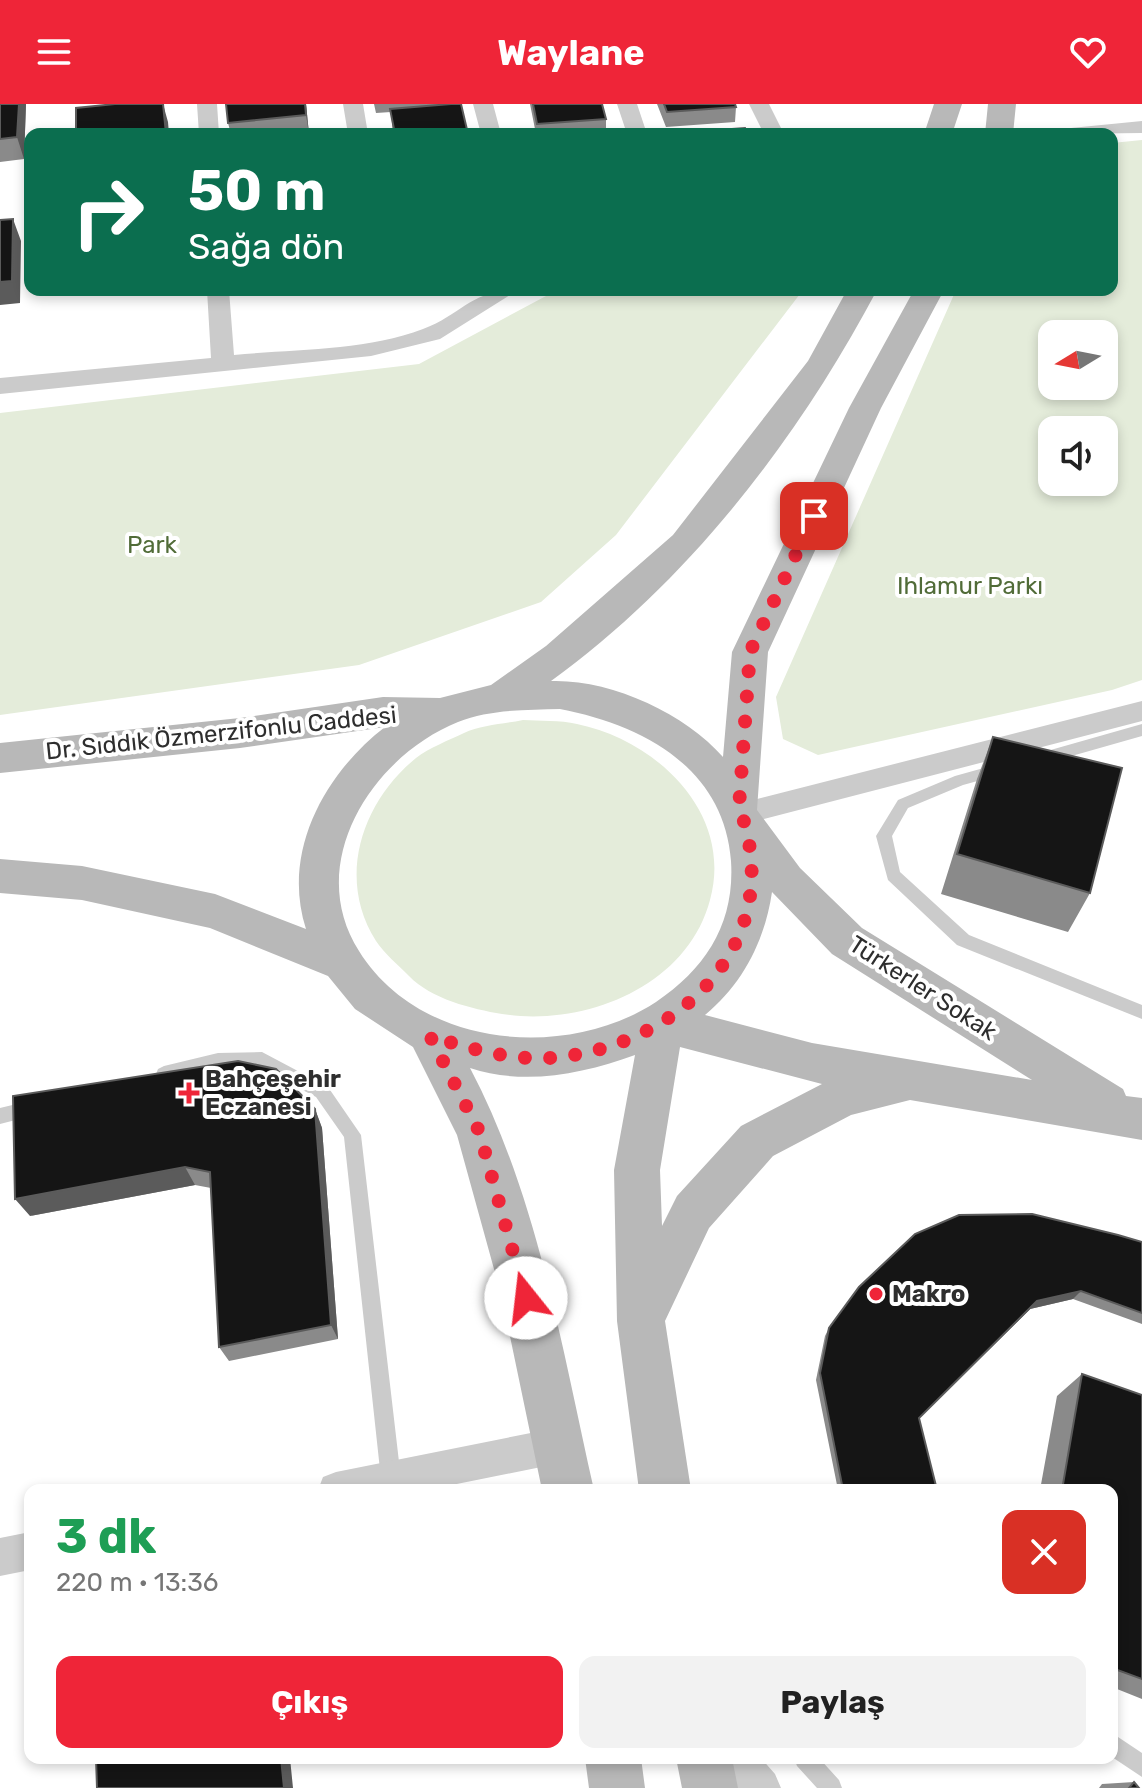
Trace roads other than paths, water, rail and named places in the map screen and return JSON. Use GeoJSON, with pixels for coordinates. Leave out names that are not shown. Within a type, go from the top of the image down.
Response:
{"type":"FeatureCollection","features":[{"type":"Feature","properties":{"kind":"main road"},"geometry":{"type":"LineString","coordinates":[[940,128],[948,104]]}},
{"type":"Feature","properties":{"kind":"main road"},"geometry":{"type":"LineString","coordinates":[[1000,128],[1002,104]]}},
{"type":"Feature","properties":{"kind":"main road"},"geometry":{"type":"LineString","coordinates":[[859,296],[821,366],[685,544],[559,656],[503,696],[442,713],[395,738],[357,773],[330,817],[318,865],[322,915],[343,963],[380,1004],[430,1036],[487,1054],[548,1058],[609,1047],[662,1023],[710,983],[742,935],[754,883],[743,817],[750,652],[865,408],[926,296]]}},
{"type":"Feature","properties":{"kind":"main road","name":"Türkerler Sokak"},"geometry":{"type":"LineString","coordinates":[[503,696],[560,695],[617,706],[667,730],[709,764],[786,880],[847,941],[1133,1116]]}},
{"type":"Feature","properties":{"kind":"main road","name":"Dr. Sıddık Özmerzifonlu Caddesi"},"geometry":{"type":"LineString","coordinates":[[0,758],[240,733],[383,712],[442,713]]}},
{"type":"Feature","properties":{"kind":"main road"},"geometry":{"type":"LineString","coordinates":[[0,876],[82,883],[215,911],[343,963]]}},
{"type":"Feature","properties":{"kind":"main road"},"geometry":{"type":"LineString","coordinates":[[662,1023],[637,1170],[641,1321],[664,1484]]}},
{"type":"Feature","properties":{"kind":"main road","name":"Türkerler Sokak"},"geometry":{"type":"LineString","coordinates":[[662,1023],[812,1063],[1133,1116]]}},
{"type":"Feature","properties":{"kind":"main road"},"geometry":{"type":"LineString","coordinates":[[430,1036],[479,1131],[526,1298],[564,1468]]}},
{"type":"Feature","properties":{"kind":"main road"},"geometry":{"type":"LineString","coordinates":[[641,1321],[693,1212],[757,1141],[843,1096],[918,1080]]}},
{"type":"Feature","properties":{"kind":"main road"},"geometry":{"type":"LineString","coordinates":[[614,1764],[617,1788]]}},
{"type":"Feature","properties":{"kind":"main road"},"geometry":{"type":"LineString","coordinates":[[705,1764],[710,1788]]}},
{"type":"Feature","properties":{"kind":"street"},"geometry":{"type":"LineString","coordinates":[[207,104],[209,128]]}},
{"type":"Feature","properties":{"kind":"street"},"geometry":{"type":"LineString","coordinates":[[353,104],[357,128]]}},
{"type":"Feature","properties":{"kind":"street"},"geometry":{"type":"LineString","coordinates":[[483,104],[489,128]]}},
{"type":"Feature","properties":{"kind":"street"},"geometry":{"type":"LineString","coordinates":[[627,104],[635,128]]}},
{"type":"Feature","properties":{"kind":"street"},"geometry":{"type":"LineString","coordinates":[[759,104],[771,128]]}},
{"type":"Feature","properties":{"kind":"street"},"geometry":{"type":"LineString","coordinates":[[1118,129],[1142,127]]}},
{"type":"Feature","properties":{"kind":"street"},"geometry":{"type":"LineString","coordinates":[[218,296],[223,361]]}},
{"type":"Feature","properties":{"kind":"street"},"geometry":{"type":"LineString","coordinates":[[0,386],[223,361],[371,349],[432,334],[497,296]]}},
{"type":"Feature","properties":{"kind":"street"},"geometry":{"type":"LineString","coordinates":[[743,817],[1142,711]]}},
{"type":"Feature","properties":{"kind":"street"},"geometry":{"type":"LineString","coordinates":[[366,1484],[391,1479],[564,1468]]}},
{"type":"Feature","properties":{"kind":"street"},"geometry":{"type":"LineString","coordinates":[[0,1557],[24,1552]]}},
{"type":"Feature","properties":{"kind":"street"},"geometry":{"type":"LineString","coordinates":[[739,1764],[761,1788]]}},
{"type":"Feature","properties":{"kind":"lane"},"geometry":{"type":"LineString","coordinates":[[1142,730],[960,780],[903,804],[884,836],[893,875],[963,940],[1142,1012]]}},
{"type":"Feature","properties":{"kind":"lane"},"geometry":{"type":"LineString","coordinates":[[145,1079],[218,1061],[262,1060],[322,1092],[352,1135],[391,1479]]}},
{"type":"Feature","properties":{"kind":"lane"},"geometry":{"type":"LineString","coordinates":[[0,1116],[58,1102]]}},
{"type":"Feature","properties":{"kind":"lane"},"geometry":{"type":"LineString","coordinates":[[1118,1748],[1142,1766]]}},
{"type":"Feature","properties":{"kind":"lane"},"geometry":{"type":"LineString","coordinates":[[810,1764],[831,1788]]}},
{"type":"Feature","properties":{"kind":"place","name":"Bahçeşehir Eczanesi"},"geometry":{"type":"Point","coordinates":[189,1093]}},
{"type":"Feature","properties":{"kind":"place","name":"Makro"},"geometry":{"type":"Point","coordinates":[876,1294]}},
{"type":"Feature","properties":{"kind":"park label","name":"Park"},"geometry":{"type":"Point","coordinates":[152,545]}},
{"type":"Feature","properties":{"kind":"park label","name":"Ihlamur Parkı"},"geometry":{"type":"Point","coordinates":[970,586]}}]}
